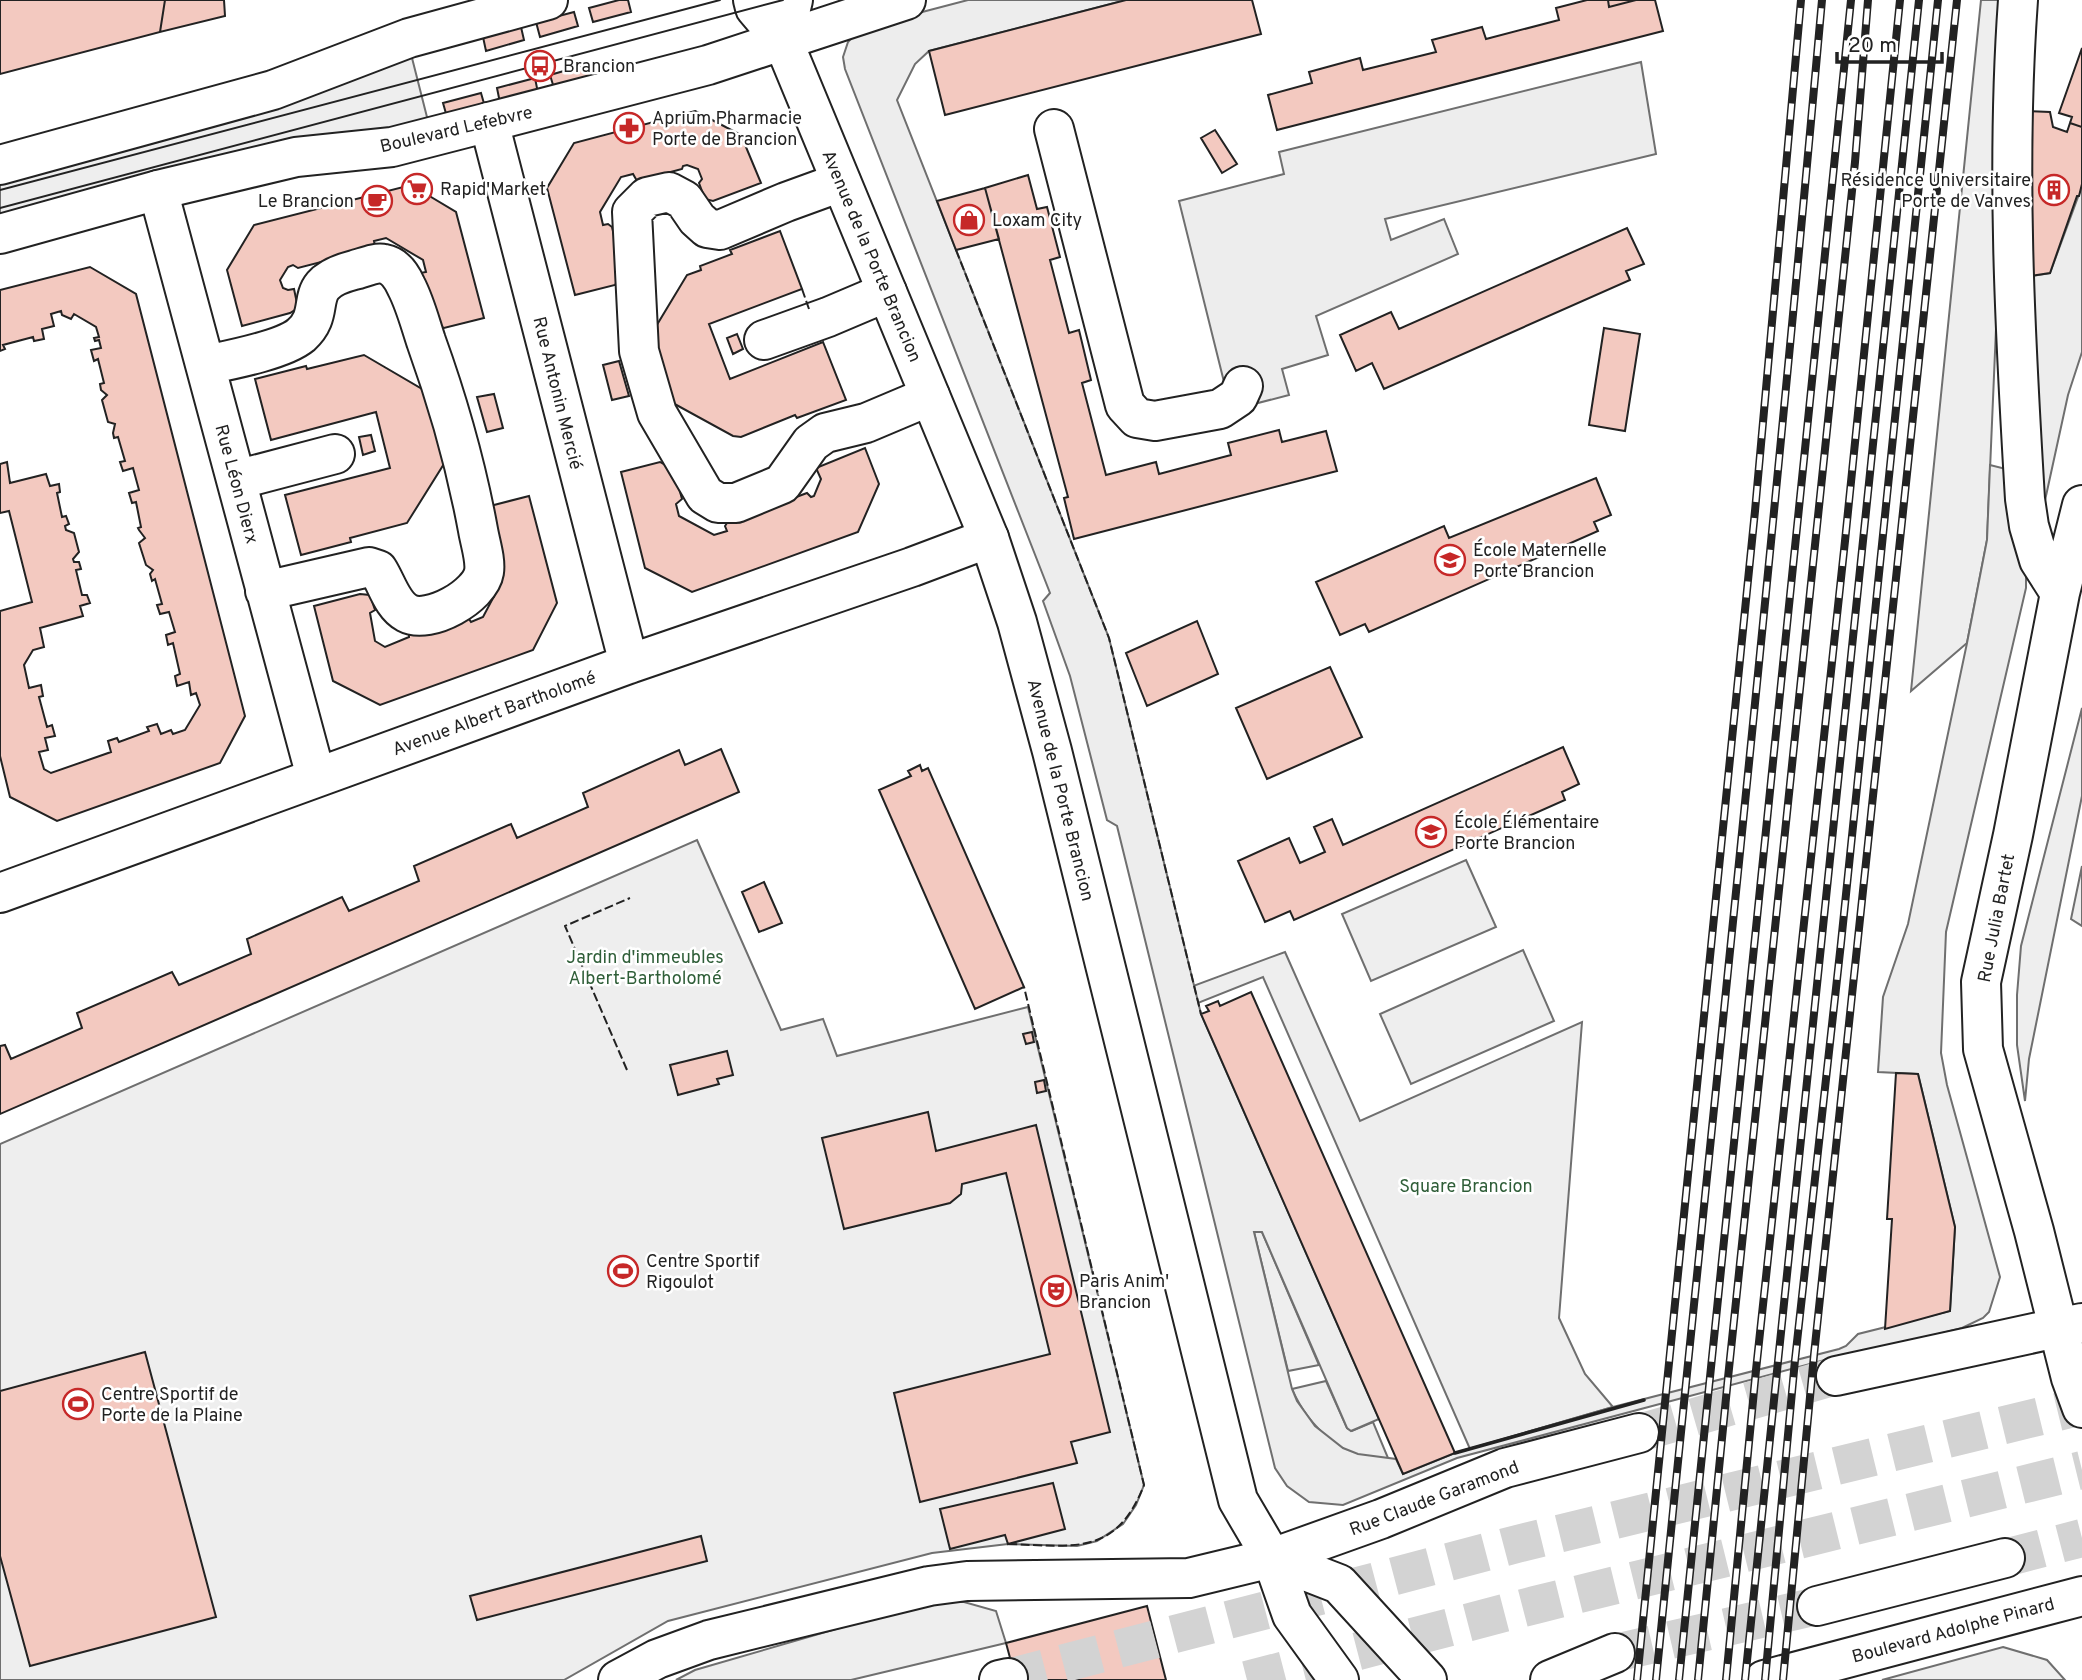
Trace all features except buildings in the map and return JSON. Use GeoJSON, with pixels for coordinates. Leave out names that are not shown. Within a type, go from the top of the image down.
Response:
{"type":"FeatureCollection","features":[{"type":"Feature","properties":{"kind":"main road"},"geometry":{"type":"LineString","coordinates":[[0,165],[273,90],[409,37],[548,0]]}},
{"type":"Feature","properties":{"kind":"main road","name":"Avenue de la Porte Brancion"},"geometry":{"type":"LineString","coordinates":[[753,0],[755,8],[783,41],[989,538],[1017,622],[1052,751],[1230,1474],[1238,1500],[1272,1558],[1292,1615],[1339,1680]]}},
{"type":"Feature","properties":{"kind":"main road"},"geometry":{"type":"LineString","coordinates":[[783,41],[793,0]]}},
{"type":"Feature","properties":{"kind":"main road","name":"Boulevard Lefebvre"},"geometry":{"type":"LineString","coordinates":[[0,234],[158,190],[296,158],[391,147],[489,122],[708,65],[906,0]]}},
{"type":"Feature","properties":{"kind":"main road"},"geometry":{"type":"LineString","coordinates":[[2018,0],[2012,134],[2016,308],[2025,499],[2029,526],[2039,559],[2060,593]]}},
{"type":"Feature","properties":{"kind":"main road","name":"Rue Antonin Mercié"},"geometry":{"type":"LineString","coordinates":[[489,122],[629,664]]}},
{"type":"Feature","properties":{"kind":"main road"},"geometry":{"type":"LineString","coordinates":[[1054,129],[1125,405],[1136,418],[1154,421],[1220,409],[1238,397],[1243,386]]}},
{"type":"Feature","properties":{"kind":"main road"},"geometry":{"type":"LineString","coordinates":[[841,182],[720,230],[707,228],[684,200],[669,192],[647,197],[632,212],[639,351],[657,413],[705,495],[718,503],[736,503],[782,484],[811,443],[825,433],[866,423],[930,396]]}},
{"type":"Feature","properties":{"kind":"main road","name":"Rue Léon Dierx"},"geometry":{"type":"LineString","coordinates":[[158,190],[316,777]]}},
{"type":"Feature","properties":{"kind":"main road"},"geometry":{"type":"LineString","coordinates":[[205,365],[253,354],[294,340],[303,333],[312,319],[320,288],[334,275],[381,263],[390,266],[407,286],[442,386],[469,483],[485,570],[479,586],[455,606],[419,616],[407,613],[391,596],[378,570],[369,567],[265,591]]}},
{"type":"Feature","properties":{"kind":"main road"},"geometry":{"type":"LineString","coordinates":[[764,340],[887,292]]}},
{"type":"Feature","properties":{"kind":"main road"},"geometry":{"type":"LineString","coordinates":[[236,480],[335,454]]}},
{"type":"Feature","properties":{"kind":"main road","name":"Rue Julia Bartet"},"geometry":{"type":"LineString","coordinates":[[2082,505],[2060,593],[2013,835],[1981,982],[1983,1049],[2034,1231],[2070,1326],[2082,1408]]}},
{"type":"Feature","properties":{"kind":"main road","name":"Avenue Albert Bartholomé"},"geometry":{"type":"LineString","coordinates":[[0,893],[629,664],[876,580],[989,538]]}},
{"type":"Feature","properties":{"kind":"main road"},"geometry":{"type":"LineString","coordinates":[[1836,1376],[2070,1326]]}},
{"type":"Feature","properties":{"kind":"main road","name":"Rue Claude Garamond"},"geometry":{"type":"LineString","coordinates":[[618,1680],[657,1659],[709,1640],[929,1586],[967,1581],[1189,1578],[1272,1558],[1381,1519],[1505,1468],[1639,1433]]}},
{"type":"Feature","properties":{"kind":"main road"},"geometry":{"type":"LineString","coordinates":[[1272,1558],[1339,1584],[1427,1680]]}},
{"type":"Feature","properties":{"kind":"main road"},"geometry":{"type":"LineString","coordinates":[[1817,1606],[2005,1558]]}},
{"type":"Feature","properties":{"kind":"main road","name":"Boulevard Adolphe Pinard"},"geometry":{"type":"LineString","coordinates":[[1764,1680],[2082,1596]]}},
{"type":"Feature","properties":{"kind":"main road"},"geometry":{"type":"LineString","coordinates":[[1550,1680],[1615,1653]]}},
{"type":"Feature","properties":{"kind":"green space"},"geometry":{"type":"Polygon","coordinates":[[[1981,0],[2010,0],[1987,540],[1967,643],[1911,691],[1981,0]]]}},
{"type":"Feature","properties":{"kind":"green space"},"geometry":{"type":"Polygon","coordinates":[[[411,54],[429,125],[0,219],[0,181],[288,105],[290,101],[411,54]]]}},
{"type":"Feature","properties":{"kind":"green space"},"geometry":{"type":"Polygon","coordinates":[[[2082,708],[2082,796],[2029,1059],[2025,1101],[2017,1045],[2021,946],[2082,708]]]}},
{"type":"Feature","properties":{"kind":"green space","name":"Centre Sportif Rigoulot"},"geometry":{"type":"Polygon","coordinates":[[[697,840],[781,1030],[823,1019],[837,1056],[1028,1007],[1144,1485],[1136,1505],[1123,1524],[1097,1541],[1077,1546],[1008,1544],[932,1553],[668,1621],[564,1680],[0,1680],[0,1144],[697,840]]]}},
{"type":"Feature","properties":{"kind":"green space"},"geometry":{"type":"Polygon","coordinates":[[[1466,860],[1496,927],[1371,981],[1342,914],[1466,860]]]}},
{"type":"Feature","properties":{"kind":"green space"},"geometry":{"type":"Polygon","coordinates":[[[2082,866],[2082,926],[2071,919],[2082,866]]]}},
{"type":"Feature","properties":{"kind":"green space"},"geometry":{"type":"Polygon","coordinates":[[[1523,950],[1554,1021],[1411,1084],[1380,1014],[1523,950]]]}},
{"type":"Feature","properties":{"kind":"green space","name":"Square Brancion"},"geometry":{"type":"Polygon","coordinates":[[[1285,952],[1360,1121],[1582,1022],[1559,1318],[1585,1374],[1613,1407],[1470,1449],[1263,977],[1198,1003],[1193,986],[1285,952]]]}},
{"type":"Feature","properties":{"kind":"green space"},"geometry":{"type":"Polygon","coordinates":[[[1254,1232],[1262,1232],[1319,1365],[1288,1371],[1254,1232]]]}},
{"type":"Feature","properties":{"kind":"green space"},"geometry":{"type":"Polygon","coordinates":[[[1326,1381],[1347,1428],[1352,1431],[1373,1422],[1388,1458],[1357,1455],[1343,1448],[1307,1416],[1292,1389],[1326,1381]]]}},
{"type":"Feature","properties":{"kind":"green space"},"geometry":{"type":"Polygon","coordinates":[[[929,1602],[964,1602],[996,1611],[1006,1643],[851,1680],[676,1680],[695,1670],[929,1602]]]}},
{"type":"Feature","properties":{"kind":"green space"},"geometry":{"type":"Polygon","coordinates":[[[2003,1647],[2047,1660],[2065,1680],[1882,1680],[2003,1647]]]}},
{"type":"Feature","properties":{"kind":"shaded area"},"geometry":{"type":"Polygon","coordinates":[[[968,0],[1126,0],[929,51],[915,64],[897,100],[1109,638],[1201,1014],[1379,1419],[1351,1431],[1347,1428],[1262,1232],[1254,1232],[1292,1389],[1315,1426],[1343,1448],[1358,1454],[1396,1459],[1403,1474],[1455,1453],[1613,1407],[1839,1349],[1858,1334],[1950,1311],[1955,1227],[1918,1074],[1878,1072],[1883,997],[1908,924],[1987,540],[1990,465],[2014,471],[2019,541],[2026,588],[1946,932],[1941,1053],[1947,1085],[2000,1277],[1989,1312],[1983,1318],[1962,1328],[1864,1353],[1836,1357],[1457,1458],[1343,1505],[1309,1502],[1287,1486],[1275,1468],[1117,826],[1107,820],[1070,676],[1043,601],[1050,593],[845,69],[843,57],[848,42],[865,27],[968,0]]]}},
{"type":"Feature","properties":{"kind":"shaded area"},"geometry":{"type":"Polygon","coordinates":[[[1641,62],[1656,154],[1385,219],[1391,240],[1444,219],[1458,254],[1316,316],[1328,355],[1282,369],[1289,395],[1231,410],[1179,201],[1284,174],[1279,152],[1641,62]]]}},
{"type":"Feature","properties":{"kind":"shaded area"},"geometry":{"type":"Polygon","coordinates":[[[2082,186],[2082,352],[2068,395],[2044,505],[2026,277],[2050,273],[2082,186]]]}},
{"type":"Feature","properties":{"kind":"tunnel"},"geometry":{"type":"LineString","coordinates":[[1639,1433],[1836,1376]]}},
{"type":"Feature","properties":{"kind":"tunnel"},"geometry":{"type":"LineString","coordinates":[[1008,1678],[1517,1544],[2082,1406]]}},
{"type":"Feature","properties":{"kind":"tunnel"},"geometry":{"type":"LineString","coordinates":[[1247,1680],[1535,1605],[2082,1470]]}},
{"type":"Feature","properties":{"kind":"tunnel"},"geometry":{"type":"LineString","coordinates":[[2005,1558],[2082,1538]]}},
{"type":"Feature","properties":{"kind":"tunnel"},"geometry":{"type":"LineString","coordinates":[[1615,1653],[1817,1606]]}},
{"type":"Feature","properties":{"kind":"tram line"},"geometry":{"type":"LineString","coordinates":[[0,190],[720,0]]}},
{"type":"Feature","properties":{"kind":"tram line"},"geometry":{"type":"LineString","coordinates":[[0,208],[783,0]]}},
{"type":"Feature","properties":{"kind":"railway"},"geometry":{"type":"LineString","coordinates":[[1637,1680],[1755,511],[1801,0]]}},
{"type":"Feature","properties":{"kind":"railway"},"geometry":{"type":"LineString","coordinates":[[1656,1680],[1762,630],[1822,0]]}},
{"type":"Feature","properties":{"kind":"railway"},"geometry":{"type":"LineString","coordinates":[[1679,1680],[1851,0]]}},
{"type":"Feature","properties":{"kind":"railway"},"geometry":{"type":"LineString","coordinates":[[1698,1680],[1855,162],[1868,0]]}},
{"type":"Feature","properties":{"kind":"railway"},"geometry":{"type":"LineString","coordinates":[[1726,1680],[1900,0]]}},
{"type":"Feature","properties":{"kind":"railway"},"geometry":{"type":"LineString","coordinates":[[1745,1680],[1919,0]]}},
{"type":"Feature","properties":{"kind":"railway"},"geometry":{"type":"LineString","coordinates":[[1765,1680],[1795,1360],[1841,943],[1938,0]]}},
{"type":"Feature","properties":{"kind":"railway"},"geometry":{"type":"LineString","coordinates":[[1783,1680],[1814,1355],[1957,0]]}},
{"type":"Feature","properties":{"kind":"fence"},"geometry":{"type":"LineString","coordinates":[[956,250],[1109,638],[1201,1014]]}},
{"type":"Feature","properties":{"kind":"fence"},"geometry":{"type":"LineString","coordinates":[[802,289],[809,309]]}},
{"type":"Feature","properties":{"kind":"fence"},"geometry":{"type":"LineString","coordinates":[[627,1070],[565,926],[630,898]]}},
{"type":"Feature","properties":{"kind":"fence"},"geometry":{"type":"LineString","coordinates":[[1008,1544],[1072,1545],[1106,1536],[1120,1525],[1133,1508],[1144,1485],[1024,987]]}},
{"type":"Feature","properties":{"kind":"wall"},"geometry":{"type":"LineString","coordinates":[[1455,1453],[1644,1400]]}},
{"type":"Feature","properties":{"kind":"place","name":"Brancion"},"geometry":{"type":"Point","coordinates":[540,66]}},
{"type":"Feature","properties":{"kind":"place","name":"Aprium Pharmacie Porte de Brancion"},"geometry":{"type":"Point","coordinates":[629,128]}},
{"type":"Feature","properties":{"kind":"place","name":"Rapid'Market"},"geometry":{"type":"Point","coordinates":[417,189]}},
{"type":"Feature","properties":{"kind":"place","name":"Résidence Universitaire Porte de Vanves"},"geometry":{"type":"Point","coordinates":[2054,190]}},
{"type":"Feature","properties":{"kind":"place","name":"Le Brancion"},"geometry":{"type":"Point","coordinates":[377,201]}},
{"type":"Feature","properties":{"kind":"place","name":"Loxam City"},"geometry":{"type":"Point","coordinates":[969,220]}},
{"type":"Feature","properties":{"kind":"place","name":"École Maternelle Porte Brancion"},"geometry":{"type":"Point","coordinates":[1450,560]}},
{"type":"Feature","properties":{"kind":"place","name":"École Élémentaire Porte Brancion"},"geometry":{"type":"Point","coordinates":[1431,832]}},
{"type":"Feature","properties":{"kind":"place","name":"Centre Sportif Rigoulot"},"geometry":{"type":"Point","coordinates":[623,1271]}},
{"type":"Feature","properties":{"kind":"place","name":"Paris Anim' Brancion"},"geometry":{"type":"Point","coordinates":[1056,1291]}},
{"type":"Feature","properties":{"kind":"place","name":"Centre Sportif de Porte de la Plaine"},"geometry":{"type":"Point","coordinates":[78,1404]}},
{"type":"Feature","properties":{"kind":"park label","name":"Jardin d'immeubles Albert-Bartholomé"},"geometry":{"type":"Point","coordinates":[645,967]}}]}
